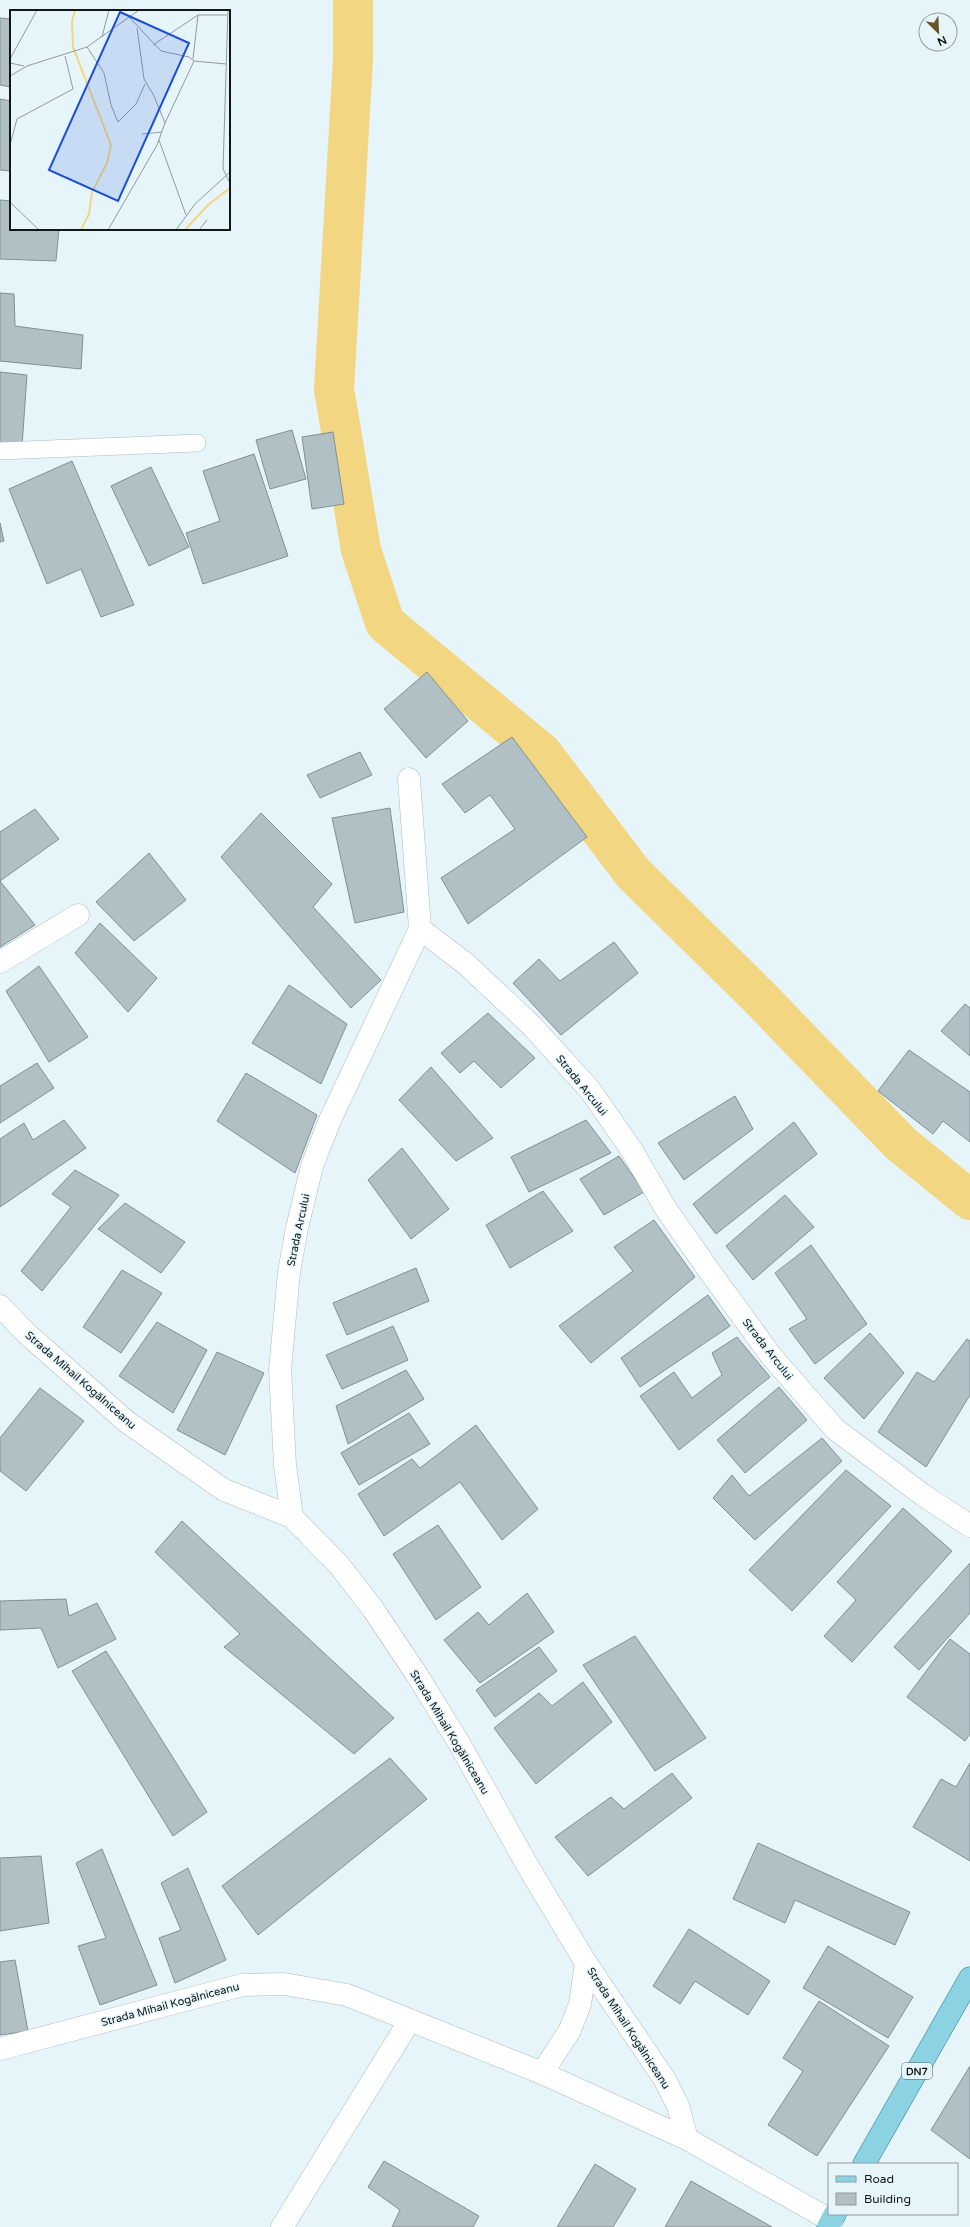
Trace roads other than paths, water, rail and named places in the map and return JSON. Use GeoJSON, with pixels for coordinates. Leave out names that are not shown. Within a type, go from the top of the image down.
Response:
{"type":"FeatureCollection","features":[{"type":"Feature","properties":{"kind":"main road","name":"DN7"},"geometry":{"type":"LineString","coordinates":[[865,2163],[970,1978]]}},
{"type":"Feature","properties":{"kind":"street"},"geometry":{"type":"LineString","coordinates":[[409,779],[420,929]]}},
{"type":"Feature","properties":{"kind":"street"},"geometry":{"type":"LineString","coordinates":[[0,962],[78,915]]}},
{"type":"Feature","properties":{"kind":"street","name":"Strada Arcului"},"geometry":{"type":"LineString","coordinates":[[292,1517],[285,1465],[280,1370],[289,1272],[312,1166],[330,1120],[420,929],[466,964],[532,1026],[590,1090],[631,1149],[666,1209],[710,1272],[772,1357],[835,1428],[923,1495],[970,1526]]}},
{"type":"Feature","properties":{"kind":"street","name":"Strada Mihail Kogălniceanu"},"geometry":{"type":"LineString","coordinates":[[0,1306],[26,1333],[126,1422],[224,1490],[292,1517],[339,1565],[373,1609],[417,1675],[459,1743],[530,1870],[586,1963],[665,2080],[678,2106],[687,2139]]}},
{"type":"Feature","properties":{"kind":"street","name":"Strada Mihail Kogălniceanu"},"geometry":{"type":"LineString","coordinates":[[542,2073],[570,2030],[580,2004],[586,1963]]}},
{"type":"Feature","properties":{"kind":"street","name":"Strada Mihail Kogălniceanu"},"geometry":{"type":"LineString","coordinates":[[0,2049],[242,1985],[284,1984],[347,1995],[542,2073],[687,2139],[832,2221]]}},
{"type":"Feature","properties":{"kind":"street"},"geometry":{"type":"LineString","coordinates":[[282,2227],[410,2020]]}},
{"type":"Feature","properties":{"kind":"lane"},"geometry":{"type":"LineString","coordinates":[[0,452],[197,444]]}},
{"type":"Feature","properties":{"kind":"waterway"},"geometry":{"type":"LineString","coordinates":[[353,0],[353,59],[334,389],[361,550],[385,623],[542,753],[633,873],[759,997],[901,1144],[970,1200]]}}]}
